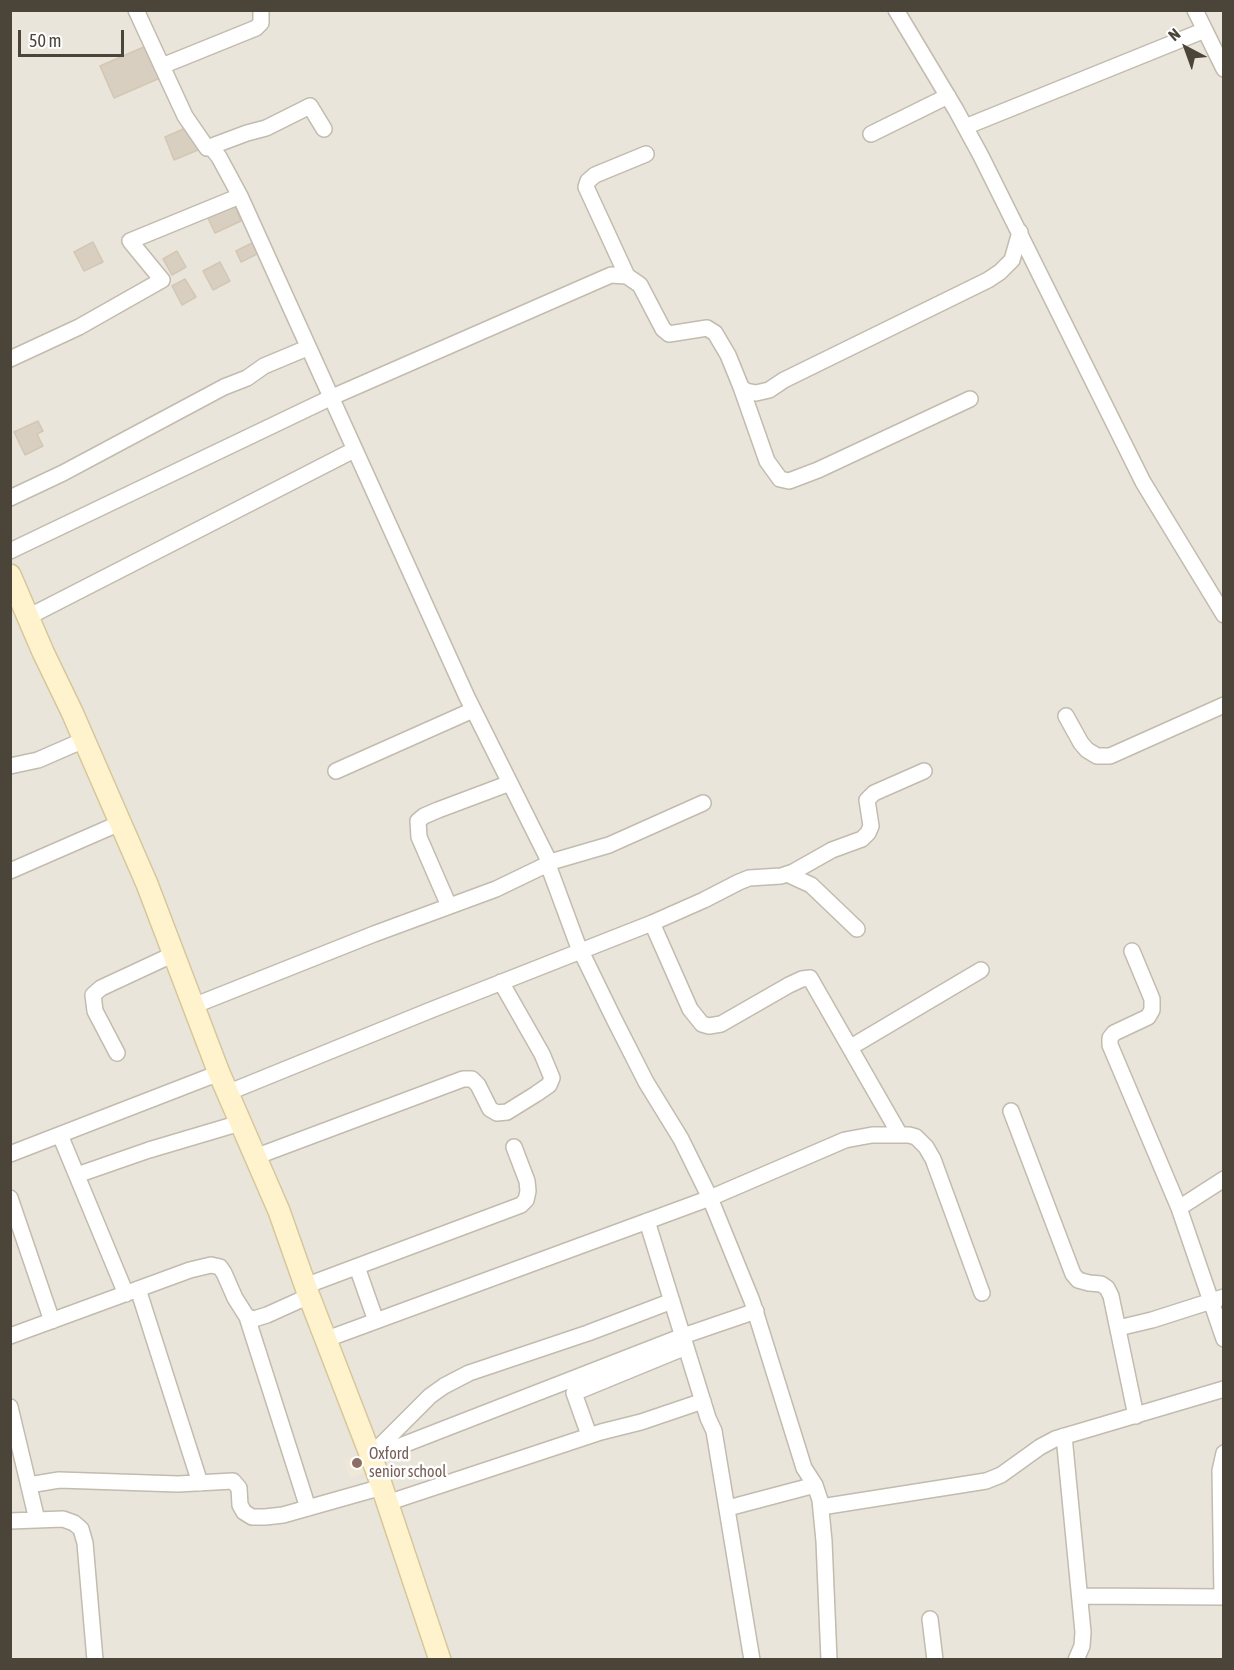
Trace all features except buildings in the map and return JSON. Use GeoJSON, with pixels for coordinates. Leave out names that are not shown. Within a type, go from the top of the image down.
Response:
{"type":"FeatureCollection","features":[{"type":"Feature","properties":{"kind":"street"},"geometry":{"type":"LineString","coordinates":[[136,10],[186,116],[207,148]]}},
{"type":"Feature","properties":{"kind":"street"},"geometry":{"type":"LineString","coordinates":[[162,66],[256,27],[261,23],[261,10]]}},
{"type":"Feature","properties":{"kind":"street"},"geometry":{"type":"LineString","coordinates":[[897,10],[948,96],[1020,232],[1143,482],[1224,615]]}},
{"type":"Feature","properties":{"kind":"street"},"geometry":{"type":"LineString","coordinates":[[1194,10],[1213,37],[1224,69]]}},
{"type":"Feature","properties":{"kind":"street"},"geometry":{"type":"LineString","coordinates":[[965,127],[1213,37]]}},
{"type":"Feature","properties":{"kind":"street"},"geometry":{"type":"LineString","coordinates":[[871,134],[948,96]]}},
{"type":"Feature","properties":{"kind":"street"},"geometry":{"type":"LineString","coordinates":[[207,148],[266,128],[310,106],[324,129]]}},
{"type":"Feature","properties":{"kind":"street"},"geometry":{"type":"LineString","coordinates":[[207,148],[211,147],[219,157],[240,196],[473,710],[550,870],[580,951],[632,1054],[681,1139],[710,1198],[756,1311],[804,1468],[815,1485],[821,1507],[829,1659]]}},
{"type":"Feature","properties":{"kind":"street"},"geometry":{"type":"LineString","coordinates":[[646,154],[606,169],[588,181],[586,187],[627,276],[640,285],[663,329],[669,334],[707,328],[715,333],[729,355],[767,461],[780,479],[789,481],[818,470],[970,399]]}},
{"type":"Feature","properties":{"kind":"street"},"geometry":{"type":"LineString","coordinates":[[10,359],[79,327],[162,280],[130,241],[240,196]]}},
{"type":"Feature","properties":{"kind":"street"},"geometry":{"type":"LineString","coordinates":[[741,387],[746,391],[756,393],[769,390],[784,380],[988,280],[1012,260],[1020,232]]}},
{"type":"Feature","properties":{"kind":"street"},"geometry":{"type":"LineString","coordinates":[[10,551],[330,398],[611,276],[627,276]]}},
{"type":"Feature","properties":{"kind":"street"},"geometry":{"type":"LineString","coordinates":[[10,498],[63,473],[224,387],[247,378],[264,366],[307,348]]}},
{"type":"Feature","properties":{"kind":"street"},"geometry":{"type":"LineString","coordinates":[[28,617],[354,450]]}},
{"type":"Feature","properties":{"kind":"street"},"geometry":{"type":"LineString","coordinates":[[10,575],[147,884],[227,1093],[279,1211],[307,1291],[371,1456],[440,1659]]}},
{"type":"Feature","properties":{"kind":"street"},"geometry":{"type":"LineString","coordinates":[[1066,716],[1087,750],[1097,756],[1110,756],[1224,705]]}},
{"type":"Feature","properties":{"kind":"street"},"geometry":{"type":"LineString","coordinates":[[336,771],[473,710]]}},
{"type":"Feature","properties":{"kind":"street"},"geometry":{"type":"LineString","coordinates":[[10,766],[38,760],[84,740]]}},
{"type":"Feature","properties":{"kind":"street"},"geometry":{"type":"LineString","coordinates":[[227,1093],[652,923],[749,878],[787,874],[832,850],[862,839],[868,834],[871,826],[867,800],[874,793],[924,771]]}},
{"type":"Feature","properties":{"kind":"street"},"geometry":{"type":"LineString","coordinates":[[449,906],[419,837],[418,821],[438,810],[510,783]]}},
{"type":"Feature","properties":{"kind":"street"},"geometry":{"type":"LineString","coordinates":[[193,1006],[496,889],[547,864],[609,845],[703,803]]}},
{"type":"Feature","properties":{"kind":"street"},"geometry":{"type":"LineString","coordinates":[[10,871],[120,823]]}},
{"type":"Feature","properties":{"kind":"street"},"geometry":{"type":"LineString","coordinates":[[787,874],[811,885],[856,929]]}},
{"type":"Feature","properties":{"kind":"street"},"geometry":{"type":"LineString","coordinates":[[652,923],[690,1008],[702,1024],[709,1026],[721,1023],[789,985],[810,978],[900,1135]]}},
{"type":"Feature","properties":{"kind":"street"},"geometry":{"type":"LineString","coordinates":[[1132,951],[1152,999],[1152,1010],[1149,1017],[1114,1033],[1110,1038],[1110,1045],[1217,1299],[1224,1339]]}},
{"type":"Feature","properties":{"kind":"street"},"geometry":{"type":"LineString","coordinates":[[117,1053],[95,1011],[93,995],[101,988],[174,954]]}},
{"type":"Feature","properties":{"kind":"street"},"geometry":{"type":"LineString","coordinates":[[851,1047],[981,970]]}},
{"type":"Feature","properties":{"kind":"street"},"geometry":{"type":"LineString","coordinates":[[255,1157],[463,1079],[472,1079],[478,1085],[490,1109],[497,1113],[507,1112],[536,1094],[549,1084],[552,1078],[542,1054],[501,982]]}},
{"type":"Feature","properties":{"kind":"street"},"geometry":{"type":"LineString","coordinates":[[10,1154],[219,1073]]}},
{"type":"Feature","properties":{"kind":"street"},"geometry":{"type":"LineString","coordinates":[[1011,1111],[1073,1274],[1078,1280],[1101,1284],[1107,1288],[1118,1328],[1136,1416]]}},
{"type":"Feature","properties":{"kind":"street"},"geometry":{"type":"LineString","coordinates":[[77,1175],[149,1150],[240,1123]]}},
{"type":"Feature","properties":{"kind":"street"},"geometry":{"type":"LineString","coordinates":[[60,1136],[132,1292],[200,1483]]}},
{"type":"Feature","properties":{"kind":"street"},"geometry":{"type":"LineString","coordinates":[[327,1339],[710,1198],[844,1140],[872,1136],[916,1137],[929,1153],[982,1293]]}},
{"type":"Feature","properties":{"kind":"street"},"geometry":{"type":"LineString","coordinates":[[247,1317],[254,1319],[267,1314],[307,1291],[357,1267],[521,1205],[526,1200],[527,1181],[514,1147]]}},
{"type":"Feature","properties":{"kind":"street"},"geometry":{"type":"LineString","coordinates":[[1179,1208],[1224,1179]]}},
{"type":"Feature","properties":{"kind":"street"},"geometry":{"type":"LineString","coordinates":[[10,1198],[52,1321]]}},
{"type":"Feature","properties":{"kind":"street"},"geometry":{"type":"LineString","coordinates":[[647,1221],[717,1442],[752,1659]]}},
{"type":"Feature","properties":{"kind":"street"},"geometry":{"type":"LineString","coordinates":[[10,1336],[203,1266],[219,1267],[247,1317],[308,1508]]}},
{"type":"Feature","properties":{"kind":"street"},"geometry":{"type":"LineString","coordinates":[[357,1267],[375,1321]]}},
{"type":"Feature","properties":{"kind":"street"},"geometry":{"type":"LineString","coordinates":[[1118,1328],[1152,1320],[1217,1299]]}},
{"type":"Feature","properties":{"kind":"street"},"geometry":{"type":"LineString","coordinates":[[371,1456],[430,1396],[469,1373],[588,1333],[672,1301]]}},
{"type":"Feature","properties":{"kind":"street"},"geometry":{"type":"LineString","coordinates":[[590,1436],[574,1393],[756,1311]]}},
{"type":"Feature","properties":{"kind":"street"},"geometry":{"type":"LineString","coordinates":[[371,1456],[685,1342]]}},
{"type":"Feature","properties":{"kind":"street"},"geometry":{"type":"LineString","coordinates":[[821,1507],[986,1481],[1001,1475],[1040,1447],[1064,1436],[1224,1389]]}},
{"type":"Feature","properties":{"kind":"street"},"geometry":{"type":"LineString","coordinates":[[29,1485],[59,1480],[178,1484],[233,1481],[239,1488],[240,1505],[244,1512],[252,1517],[283,1515],[308,1508],[385,1495],[641,1422],[703,1401]]}},
{"type":"Feature","properties":{"kind":"street"},"geometry":{"type":"LineString","coordinates":[[10,1407],[37,1520]]}},
{"type":"Feature","properties":{"kind":"street"},"geometry":{"type":"LineString","coordinates":[[1064,1436],[1083,1632],[1082,1646],[1076,1659]]}},
{"type":"Feature","properties":{"kind":"street"},"geometry":{"type":"LineString","coordinates":[[1080,1596],[1223,1597],[1220,1471],[1224,1453]]}},
{"type":"Feature","properties":{"kind":"street"},"geometry":{"type":"LineString","coordinates":[[728,1508],[815,1485]]}},
{"type":"Feature","properties":{"kind":"street"},"geometry":{"type":"LineString","coordinates":[[10,1521],[63,1520],[74,1523],[81,1529],[85,1543],[95,1659]]}},
{"type":"Feature","properties":{"kind":"street"},"geometry":{"type":"LineString","coordinates":[[930,1619],[935,1659]]}},
{"type":"Feature","properties":{"kind":"shaded area"},"geometry":{"type":"Polygon","coordinates":[[[11,11],[1223,11],[1223,1659],[11,1659],[11,11]]]}},
{"type":"Feature","properties":{"kind":"shaded area","name":"Oxford senior school"},"geometry":{"type":"Polygon","coordinates":[[[366,1453],[370,1466],[363,1469],[364,1473],[350,1478],[344,1460],[366,1453]]]}},
{"type":"Feature","properties":{"kind":"place","name":"Oxford senior school"},"geometry":{"type":"Point","coordinates":[357,1463]}}]}
